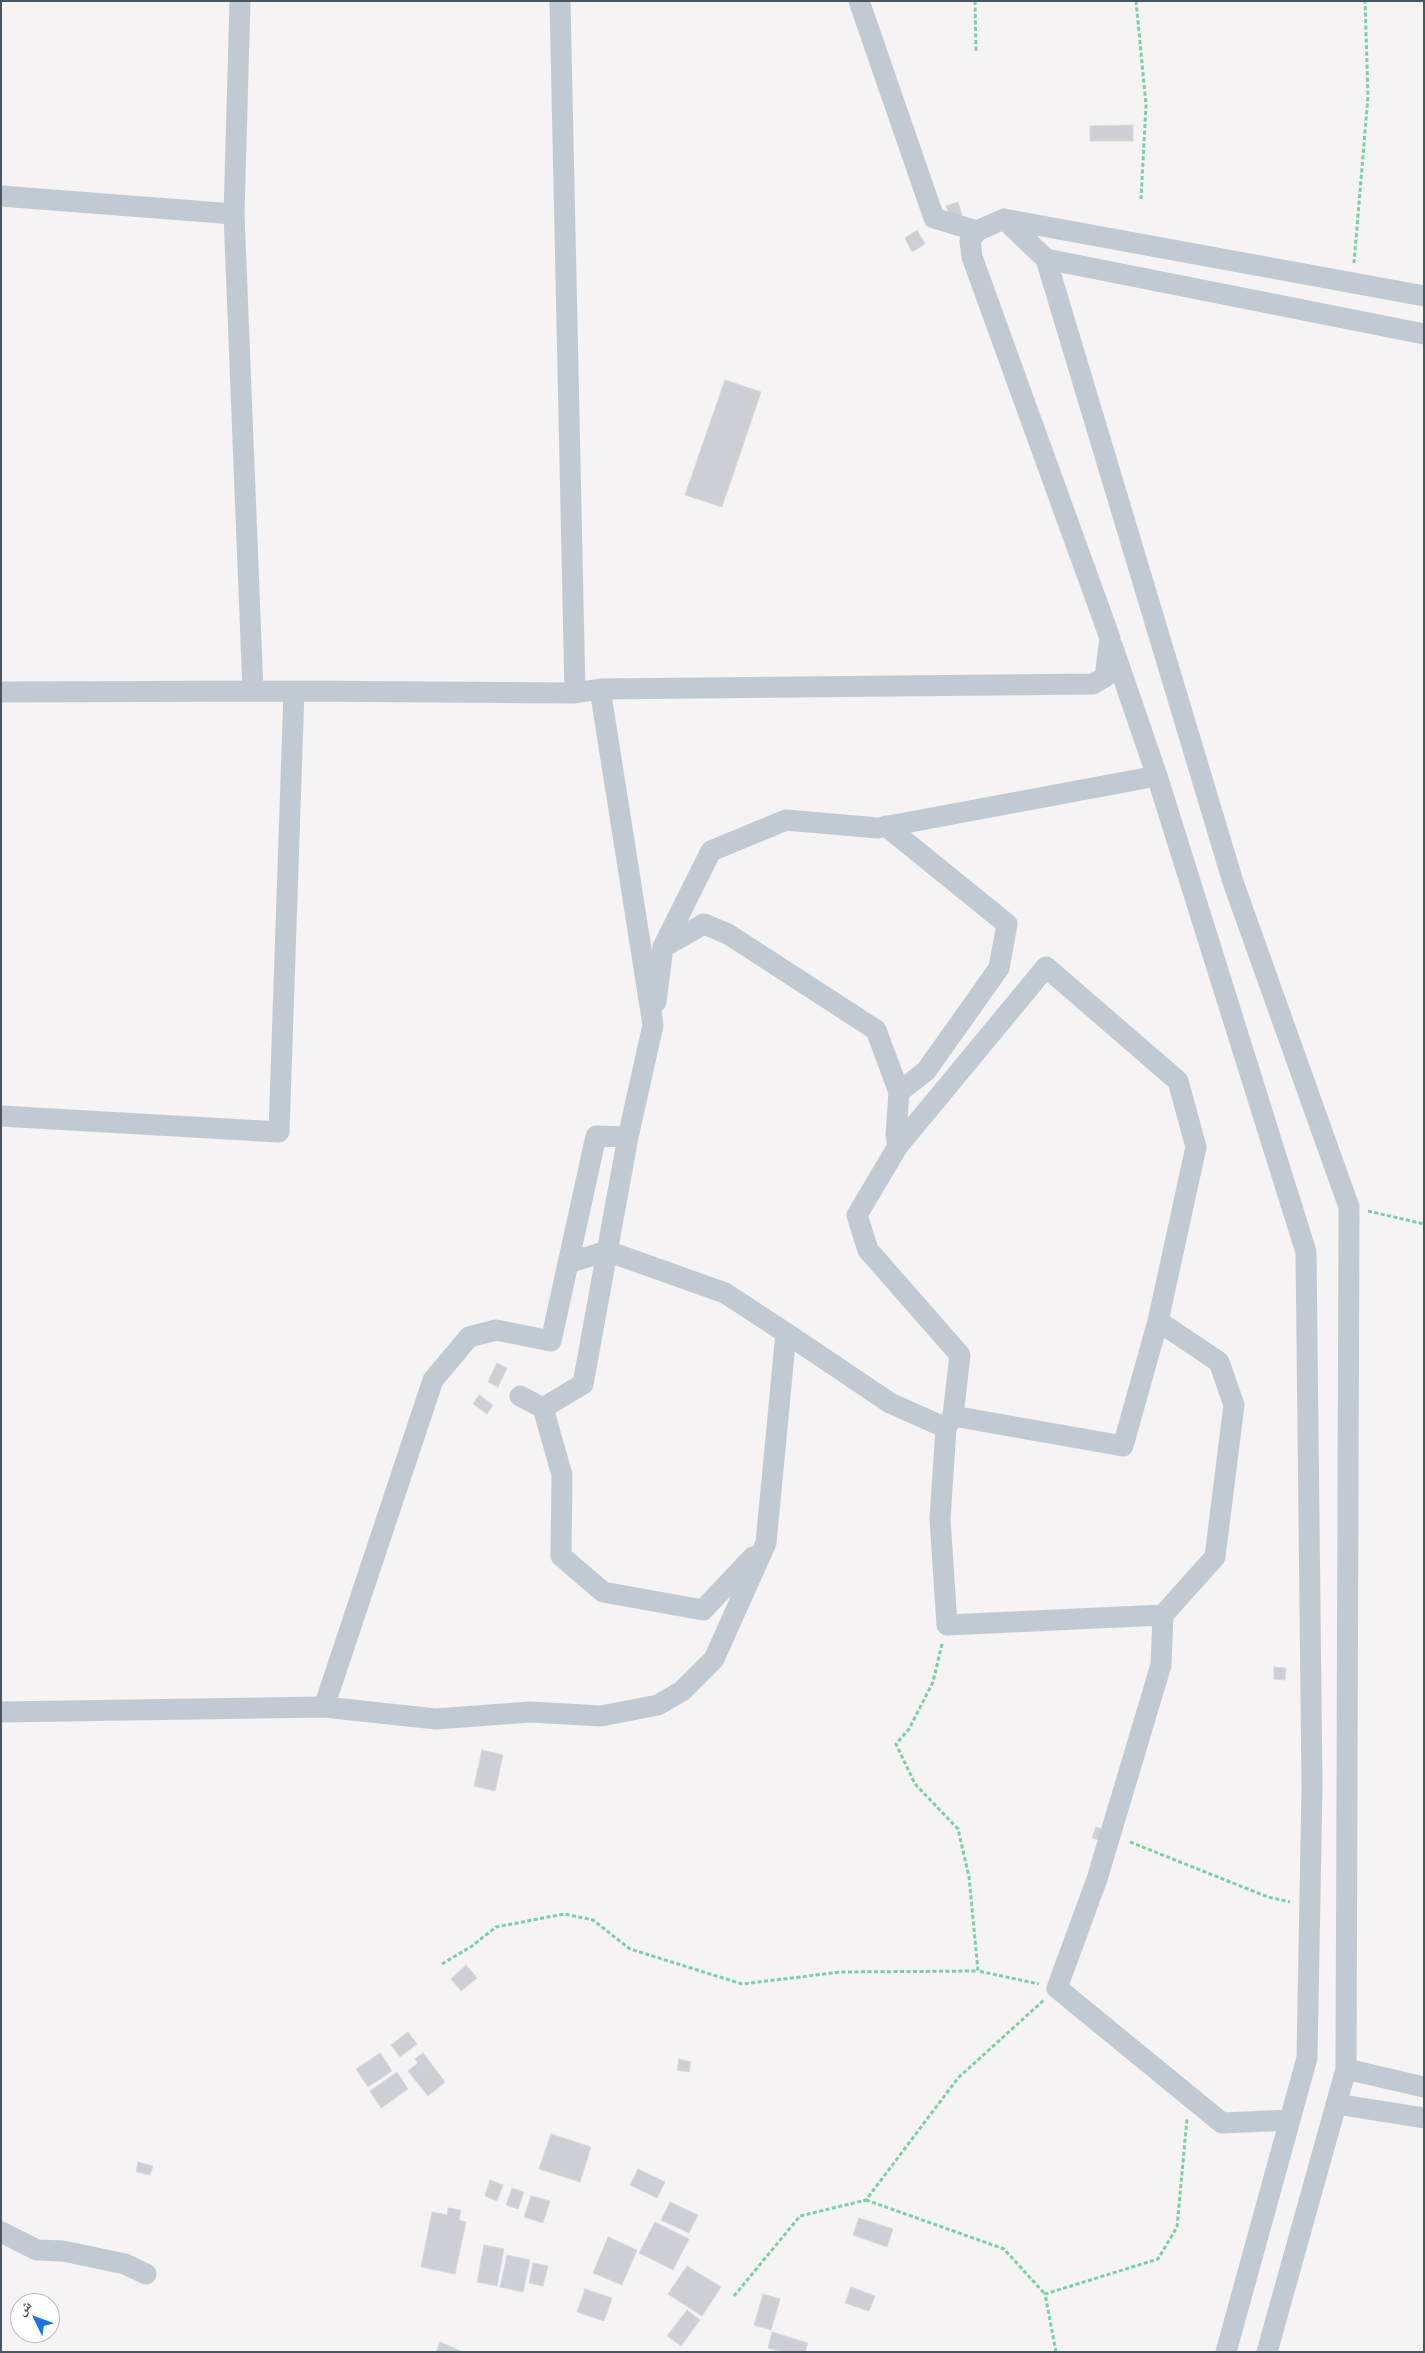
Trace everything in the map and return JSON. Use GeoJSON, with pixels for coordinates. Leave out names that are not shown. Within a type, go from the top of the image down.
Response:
{"type":"FeatureCollection","features":[{"type":"Feature","properties":{"kind":"street"},"geometry":{"type":"LineString","coordinates":[[240,1],[234,214],[253,691]]}},
{"type":"Feature","properties":{"kind":"street"},"geometry":{"type":"LineString","coordinates":[[560,1],[575,693]]}},
{"type":"Feature","properties":{"kind":"street"},"geometry":{"type":"LineString","coordinates":[[859,1],[934,218],[977,231]]}},
{"type":"Feature","properties":{"kind":"street"},"geometry":{"type":"LineString","coordinates":[[1,196],[234,214]]}},
{"type":"Feature","properties":{"kind":"street"},"geometry":{"type":"LineString","coordinates":[[1004,219],[1046,259],[1233,882],[1349,1206],[1346,2069],[1267,2352]]}},
{"type":"Feature","properties":{"kind":"street"},"geometry":{"type":"LineString","coordinates":[[1226,2352],[1307,2058],[1312,1786],[1306,1252],[1157,776],[1110,638],[972,257],[970,241],[977,231],[1004,219],[1424,296]]}},
{"type":"Feature","properties":{"kind":"street"},"geometry":{"type":"LineString","coordinates":[[1046,259],[1424,334]]}},
{"type":"Feature","properties":{"kind":"street"},"geometry":{"type":"LineString","coordinates":[[1,692],[294,691],[575,693],[600,690],[1093,684],[1105,678],[1110,638]]}},
{"type":"Feature","properties":{"kind":"street"},"geometry":{"type":"LineString","coordinates":[[600,690],[652,1025]]}},
{"type":"Feature","properties":{"kind":"street"},"geometry":{"type":"LineString","coordinates":[[1,1116],[279,1132],[294,691]]}},
{"type":"Feature","properties":{"kind":"street"},"geometry":{"type":"LineString","coordinates":[[544,1408],[583,1384],[628,1137],[652,1025],[663,947],[711,851],[786,820],[878,828],[1157,776]]}},
{"type":"Feature","properties":{"kind":"street"},"geometry":{"type":"LineString","coordinates":[[886,826],[1008,924],[999,968],[926,1071],[900,1092]]}},
{"type":"Feature","properties":{"kind":"street"},"geometry":{"type":"LineString","coordinates":[[663,947],[704,924],[728,934],[876,1030],[900,1092],[896,1135],[898,1146]]}},
{"type":"Feature","properties":{"kind":"street"},"geometry":{"type":"LineString","coordinates":[[568,1263],[607,1251],[725,1293],[890,1403],[949,1422],[1123,1446],[1158,1320],[1196,1147],[1178,1081],[1046,967],[898,1146],[857,1215],[868,1250],[960,1356],[949,1422],[940,1519],[947,1624],[1163,1615]]}},
{"type":"Feature","properties":{"kind":"street"},"geometry":{"type":"LineString","coordinates":[[324,1706],[433,1380],[469,1337],[496,1330],[551,1342],[596,1136],[628,1137]]}},
{"type":"Feature","properties":{"kind":"street"},"geometry":{"type":"LineString","coordinates":[[1158,1320],[1219,1362],[1234,1405],[1215,1557],[1163,1615],[1161,1665],[1097,1879],[1057,1988],[1222,2123],[1290,2120]]}},
{"type":"Feature","properties":{"kind":"street"},"geometry":{"type":"LineString","coordinates":[[1,1712],[324,1706],[436,1719],[530,1712],[601,1716],[658,1705],[682,1691],[714,1659],[766,1543],[786,1333]]}},
{"type":"Feature","properties":{"kind":"street"},"geometry":{"type":"LineString","coordinates":[[520,1396],[544,1408],[562,1475],[562,1556],[603,1592],[703,1610],[766,1543]]}},
{"type":"Feature","properties":{"kind":"street"},"geometry":{"type":"LineString","coordinates":[[1346,2069],[1424,2087]]}},
{"type":"Feature","properties":{"kind":"street"},"geometry":{"type":"LineString","coordinates":[[1336,2104],[1424,2118]]}},
{"type":"Feature","properties":{"kind":"street"},"geometry":{"type":"LineString","coordinates":[[1,2232],[37,2250],[63,2250],[126,2264],[146,2274]]}},
{"type":"Feature","properties":{"kind":"path"},"geometry":{"type":"LineString","coordinates":[[975,1],[976,51]]}},
{"type":"Feature","properties":{"kind":"path"},"geometry":{"type":"LineString","coordinates":[[1136,1],[1146,105],[1140,199]]}},
{"type":"Feature","properties":{"kind":"path"},"geometry":{"type":"LineString","coordinates":[[1353,284],[1368,96],[1366,1]]}},
{"type":"Feature","properties":{"kind":"path"},"geometry":{"type":"LineString","coordinates":[[1349,1206],[1424,1224]]}},
{"type":"Feature","properties":{"kind":"path"},"geometry":{"type":"LineString","coordinates":[[947,1624],[932,1682],[909,1729],[896,1744],[915,1784],[958,1829],[970,1877],[978,1971]]}},
{"type":"Feature","properties":{"kind":"path"},"geometry":{"type":"LineString","coordinates":[[1110,1834],[1268,1897],[1310,1906]]}},
{"type":"Feature","properties":{"kind":"path"},"geometry":{"type":"LineString","coordinates":[[442,1964],[472,1946],[496,1927],[564,1914],[593,1920],[630,1950],[742,1984],[841,1972],[978,1971],[1057,1988]]}},
{"type":"Feature","properties":{"kind":"path"},"geometry":{"type":"LineString","coordinates":[[866,2200],[958,2078],[1057,1988]]}},
{"type":"Feature","properties":{"kind":"path"},"geometry":{"type":"LineString","coordinates":[[1045,2294],[1158,2258],[1177,2227],[1189,2096]]}},
{"type":"Feature","properties":{"kind":"path"},"geometry":{"type":"LineString","coordinates":[[734,2296],[800,2216],[866,2200],[1004,2249],[1045,2294],[1056,2352]]}},
{"type":"Feature","properties":{"kind":"building"},"geometry":{"type":"Polygon","coordinates":[[[1133,125],[1133,141],[1090,141],[1090,126],[1133,125]]]}},
{"type":"Feature","properties":{"kind":"building"},"geometry":{"type":"Polygon","coordinates":[[[958,202],[962,215],[951,219],[946,206],[958,202]]]}},
{"type":"Feature","properties":{"kind":"building"},"geometry":{"type":"Polygon","coordinates":[[[917,230],[925,244],[912,252],[905,238],[917,230]]]}},
{"type":"Feature","properties":{"kind":"building"},"geometry":{"type":"Polygon","coordinates":[[[725,380],[761,392],[722,507],[685,495],[725,380]]]}},
{"type":"Feature","properties":{"kind":"building"},"geometry":{"type":"Polygon","coordinates":[[[497,1363],[507,1368],[498,1387],[488,1382],[497,1363]]]}},
{"type":"Feature","properties":{"kind":"building"},"geometry":{"type":"Polygon","coordinates":[[[479,1395],[493,1405],[487,1414],[473,1404],[479,1395]]]}},
{"type":"Feature","properties":{"kind":"building"},"geometry":{"type":"Polygon","coordinates":[[[1274,1667],[1286,1668],[1285,1680],[1274,1679],[1274,1667]]]}},
{"type":"Feature","properties":{"kind":"building"},"geometry":{"type":"Polygon","coordinates":[[[482,1750],[503,1755],[495,1791],[474,1786],[482,1750]]]}},
{"type":"Feature","properties":{"kind":"building"},"geometry":{"type":"Polygon","coordinates":[[[1096,1827],[1103,1829],[1099,1840],[1092,1838],[1096,1827]]]}},
{"type":"Feature","properties":{"kind":"building"},"geometry":{"type":"Polygon","coordinates":[[[466,1965],[477,1978],[461,1991],[451,1979],[466,1965]]]}},
{"type":"Feature","properties":{"kind":"building"},"geometry":{"type":"Polygon","coordinates":[[[408,2032],[417,2044],[400,2057],[391,2045],[408,2032]]]}},
{"type":"Feature","properties":{"kind":"building"},"geometry":{"type":"Polygon","coordinates":[[[380,2053],[392,2071],[368,2087],[356,2069],[380,2053]]]}},
{"type":"Feature","properties":{"kind":"building"},"geometry":{"type":"Polygon","coordinates":[[[423,2053],[445,2082],[428,2096],[408,2071],[418,2063],[415,2059],[423,2053]]]}},
{"type":"Feature","properties":{"kind":"building"},"geometry":{"type":"Polygon","coordinates":[[[679,2059],[691,2062],[689,2072],[677,2070],[679,2059]]]}},
{"type":"Feature","properties":{"kind":"building"},"geometry":{"type":"Polygon","coordinates":[[[397,2072],[408,2089],[381,2108],[370,2091],[397,2072]]]}},
{"type":"Feature","properties":{"kind":"building"},"geometry":{"type":"Polygon","coordinates":[[[551,2134],[591,2147],[580,2182],[539,2169],[551,2134]]]}},
{"type":"Feature","properties":{"kind":"building"},"geometry":{"type":"Polygon","coordinates":[[[138,2162],[153,2166],[150,2175],[136,2172],[138,2162]]]}},
{"type":"Feature","properties":{"kind":"building"},"geometry":{"type":"Polygon","coordinates":[[[638,2169],[665,2182],[657,2198],[630,2185],[638,2169]]]}},
{"type":"Feature","properties":{"kind":"building"},"geometry":{"type":"Polygon","coordinates":[[[490,2180],[503,2185],[497,2201],[485,2196],[490,2180]]]}},
{"type":"Feature","properties":{"kind":"building"},"geometry":{"type":"Polygon","coordinates":[[[512,2188],[524,2192],[518,2209],[506,2205],[512,2188]]]}},
{"type":"Feature","properties":{"kind":"building"},"geometry":{"type":"Polygon","coordinates":[[[531,2196],[550,2201],[543,2223],[524,2217],[531,2196]]]}},
{"type":"Feature","properties":{"kind":"building"},"geometry":{"type":"Polygon","coordinates":[[[670,2202],[698,2215],[689,2233],[661,2220],[670,2202]]]}},
{"type":"Feature","properties":{"kind":"building"},"geometry":{"type":"Polygon","coordinates":[[[448,2208],[461,2210],[459,2220],[466,2222],[455,2274],[421,2267],[432,2212],[447,2215],[448,2208]]]}},
{"type":"Feature","properties":{"kind":"building"},"geometry":{"type":"Polygon","coordinates":[[[859,2218],[893,2229],[887,2247],[853,2235],[859,2218]]]}},
{"type":"Feature","properties":{"kind":"building"},"geometry":{"type":"Polygon","coordinates":[[[655,2222],[689,2239],[673,2270],[639,2253],[655,2222]]]}},
{"type":"Feature","properties":{"kind":"building"},"geometry":{"type":"Polygon","coordinates":[[[608,2237],[637,2250],[622,2285],[593,2273],[608,2237]]]}},
{"type":"Feature","properties":{"kind":"building"},"geometry":{"type":"Polygon","coordinates":[[[484,2245],[504,2249],[497,2286],[477,2282],[484,2245]]]}},
{"type":"Feature","properties":{"kind":"building"},"geometry":{"type":"Polygon","coordinates":[[[507,2255],[530,2260],[523,2292],[500,2287],[507,2255]]]}},
{"type":"Feature","properties":{"kind":"building"},"geometry":{"type":"Polygon","coordinates":[[[533,2263],[548,2266],[543,2286],[529,2283],[533,2263]]]}},
{"type":"Feature","properties":{"kind":"building"},"geometry":{"type":"Polygon","coordinates":[[[687,2266],[721,2287],[702,2316],[668,2294],[687,2266]]]}},
{"type":"Feature","properties":{"kind":"building"},"geometry":{"type":"Polygon","coordinates":[[[851,2287],[875,2296],[869,2311],[845,2303],[851,2287]]]}},
{"type":"Feature","properties":{"kind":"building"},"geometry":{"type":"Polygon","coordinates":[[[585,2289],[612,2298],[604,2321],[577,2312],[585,2289]]]}},
{"type":"Feature","properties":{"kind":"building"},"geometry":{"type":"Polygon","coordinates":[[[763,2294],[780,2299],[771,2330],[754,2325],[763,2294]]]}},
{"type":"Feature","properties":{"kind":"building"},"geometry":{"type":"Polygon","coordinates":[[[687,2310],[700,2320],[681,2346],[667,2336],[687,2310]]]}},
{"type":"Feature","properties":{"kind":"building"},"geometry":{"type":"Polygon","coordinates":[[[772,2332],[808,2343],[805,2352],[782,2352],[768,2348],[772,2332]]]}},
{"type":"Feature","properties":{"kind":"building"},"geometry":{"type":"Polygon","coordinates":[[[440,2342],[463,2352],[436,2352],[440,2342]]]}}]}
